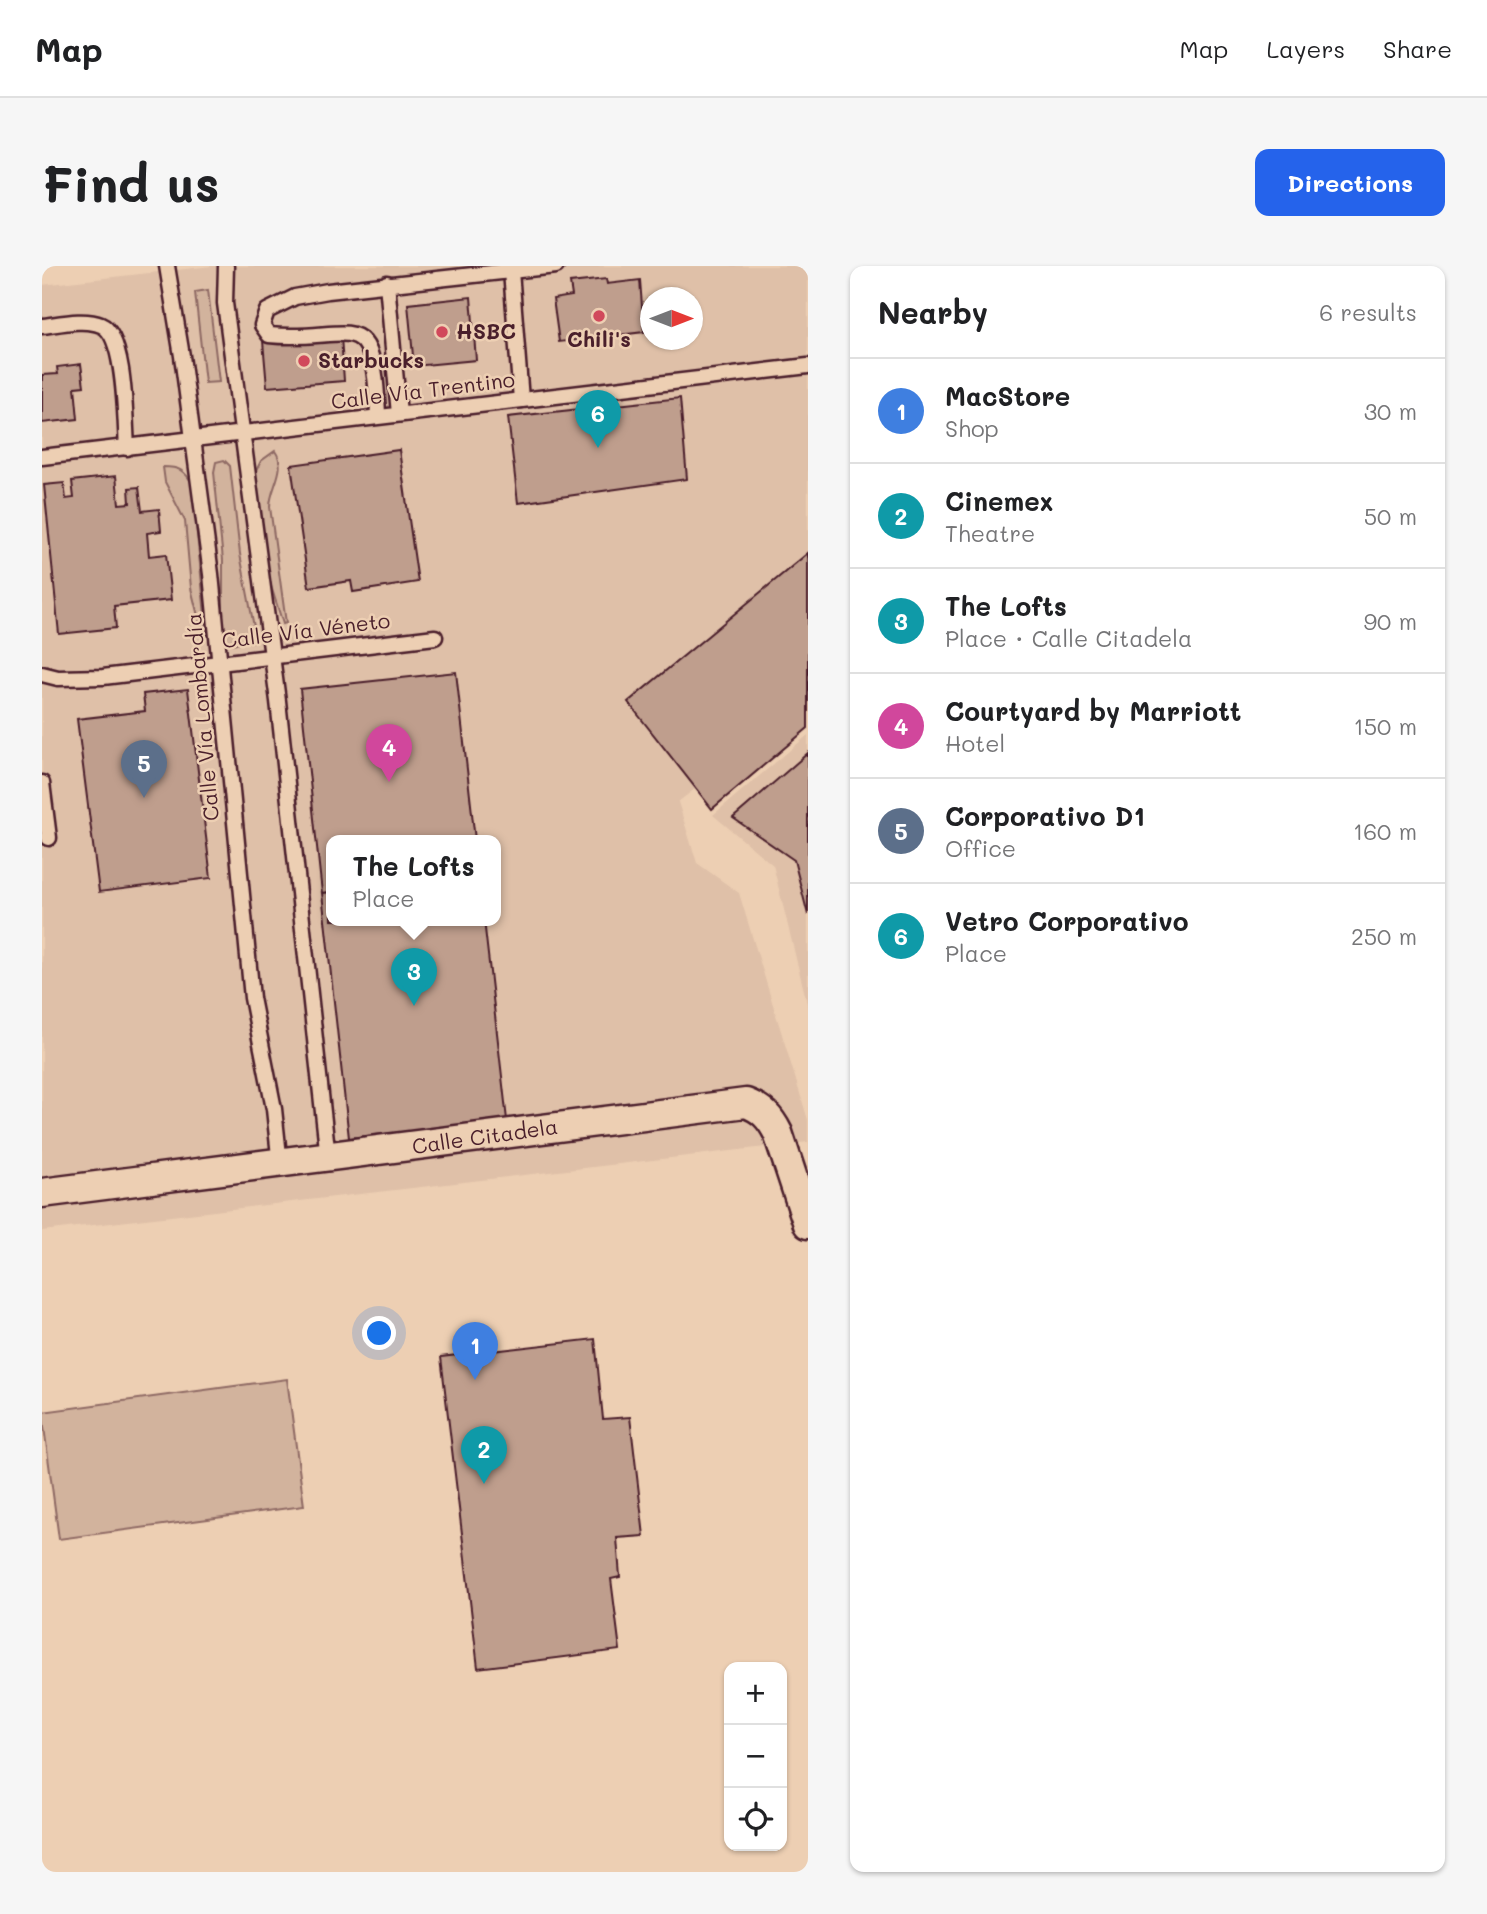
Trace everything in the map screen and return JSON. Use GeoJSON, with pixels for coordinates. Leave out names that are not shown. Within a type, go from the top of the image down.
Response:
{"type":"FeatureCollection","features":[{"type":"Feature","properties":{"kind":"street","name":"Calle Citadela"},"geometry":{"type":"LineString","coordinates":[[42,1193],[83,1186],[280,1165],[746,1103],[758,1107],[770,1118],[778,1133],[808,1224]]}},
{"type":"Feature","properties":{"kind":"street","name":"Calle Citadela"},"geometry":{"type":"LineString","coordinates":[[42,1185],[83,1186]]}},
{"type":"Feature","properties":{"kind":"lane","name":"Calle Vía Lombardía"},"geometry":{"type":"LineString","coordinates":[[167,266],[211,574],[247,961],[274,1109],[280,1165]]}},
{"type":"Feature","properties":{"kind":"lane"},"geometry":{"type":"LineString","coordinates":[[226,266],[225,303],[240,435],[272,655],[328,1158]]}},
{"type":"Feature","properties":{"kind":"lane"},"geometry":{"type":"LineString","coordinates":[[378,416],[371,356],[361,338],[340,332],[268,335],[262,325],[267,311],[280,303],[328,291],[387,282],[556,266]]}},
{"type":"Feature","properties":{"kind":"lane"},"geometry":{"type":"LineString","coordinates":[[511,271],[521,400]]}},
{"type":"Feature","properties":{"kind":"lane"},"geometry":{"type":"LineString","coordinates":[[387,282],[399,414]]}},
{"type":"Feature","properties":{"kind":"lane"},"geometry":{"type":"LineString","coordinates":[[42,326],[83,323],[99,324],[106,328],[117,348],[120,365],[127,448]]}},
{"type":"Feature","properties":{"kind":"lane","name":"Calle Vía Trentino"},"geometry":{"type":"LineString","coordinates":[[42,457],[808,366]]}},
{"type":"Feature","properties":{"kind":"lane","name":"Calle Vía Véneto"},"geometry":{"type":"LineString","coordinates":[[42,674],[58,678],[103,677],[435,637]]}},
{"type":"Feature","properties":{"kind":"lane"},"geometry":{"type":"LineString","coordinates":[[42,783],[49,838]]}},
{"type":"Feature","properties":{"kind":"shaded area"},"geometry":{"type":"Polygon","coordinates":[[[212,266],[808,266],[808,702],[678,802],[697,863],[739,893],[808,1120],[808,1142],[42,1231],[42,285],[212,266]]]}},
{"type":"Feature","properties":{"kind":"shaded area"},"geometry":{"type":"Polygon","coordinates":[[[208,290],[219,382],[205,383],[195,292],[208,290]]]}},
{"type":"Feature","properties":{"kind":"shaded area"},"geometry":{"type":"Polygon","coordinates":[[[275,451],[280,465],[270,507],[286,623],[283,624],[264,564],[252,479],[261,461],[275,451]]]}},
{"type":"Feature","properties":{"kind":"shaded area"},"geometry":{"type":"Polygon","coordinates":[[[224,460],[230,466],[240,554],[254,627],[254,641],[229,644],[223,634],[223,560],[214,472],[216,462],[224,460]]]}},
{"type":"Feature","properties":{"kind":"shaded area"},"geometry":{"type":"Polygon","coordinates":[[[163,467],[180,470],[192,483],[207,636],[203,636],[191,588],[185,521],[165,482],[163,467]]]}},
{"type":"Feature","properties":{"kind":"shaded area"},"geometry":{"type":"Polygon","coordinates":[[[808,735],[808,1007],[773,865],[713,815],[808,735]]]}},
{"type":"Feature","properties":{"kind":"shaded area"},"geometry":{"type":"Polygon","coordinates":[[[287,1379],[304,1506],[59,1539],[42,1412],[287,1379]]]}},
{"type":"Feature","properties":{"kind":"building","name":"Chili's"},"geometry":{"type":"Polygon","coordinates":[[[606,279],[607,284],[640,280],[640,332],[559,342],[553,299],[572,296],[570,283],[606,279]]]}},
{"type":"Feature","properties":{"kind":"building","name":"HSBC"},"geometry":{"type":"Polygon","coordinates":[[[471,297],[476,360],[414,366],[408,304],[471,297]]]}},
{"type":"Feature","properties":{"kind":"building","name":"Starbucks"},"geometry":{"type":"Polygon","coordinates":[[[341,336],[344,381],[267,387],[263,341],[341,336]]]}},
{"type":"Feature","properties":{"kind":"building"},"geometry":{"type":"Polygon","coordinates":[[[81,364],[84,386],[75,387],[78,419],[42,423],[42,375],[58,374],[57,367],[81,364]]]}},
{"type":"Feature","properties":{"kind":"building"},"geometry":{"type":"Polygon","coordinates":[[[680,398],[687,479],[518,503],[508,417],[680,398]]]}},
{"type":"Feature","properties":{"kind":"building"},"geometry":{"type":"Polygon","coordinates":[[[399,450],[418,582],[353,592],[351,581],[309,587],[291,465],[399,450]]]}},
{"type":"Feature","properties":{"kind":"building"},"geometry":{"type":"Polygon","coordinates":[[[116,476],[119,504],[130,503],[129,488],[139,487],[142,511],[159,509],[161,531],[147,533],[149,556],[166,554],[171,600],[114,606],[116,628],[59,634],[44,485],[64,483],[66,499],[74,498],[72,481],[116,476]]]}},
{"type":"Feature","properties":{"kind":"building"},"geometry":{"type":"Polygon","coordinates":[[[808,553],[808,728],[712,809],[628,702],[808,553]]]}},
{"type":"Feature","properties":{"kind":"building"},"geometry":{"type":"Polygon","coordinates":[[[456,672],[474,835],[326,835],[326,893],[322,893],[300,689],[456,672]]]}},
{"type":"Feature","properties":{"kind":"building"},"geometry":{"type":"Polygon","coordinates":[[[188,689],[211,878],[99,892],[77,719],[145,711],[143,694],[188,689]]]}},
{"type":"Feature","properties":{"kind":"building"},"geometry":{"type":"Polygon","coordinates":[[[808,753],[808,915],[794,860],[733,818],[808,753]]]}},
{"type":"Feature","properties":{"kind":"building"},"geometry":{"type":"Polygon","coordinates":[[[322,893],[326,893],[326,926],[485,926],[507,1120],[349,1138],[322,893]]]}},
{"type":"Feature","properties":{"kind":"building"},"geometry":{"type":"Polygon","coordinates":[[[595,1339],[603,1419],[630,1417],[644,1536],[617,1538],[620,1577],[611,1579],[620,1650],[478,1668],[441,1357],[595,1339]]]}},
{"type":"Feature","properties":{"kind":"place","name":"Chili's"},"geometry":{"type":"Point","coordinates":[599,316]}},
{"type":"Feature","properties":{"kind":"place","name":"HSBC"},"geometry":{"type":"Point","coordinates":[442,332]}},
{"type":"Feature","properties":{"kind":"place","name":"Starbucks"},"geometry":{"type":"Point","coordinates":[304,361]}},
{"type":"Feature","properties":{"kind":"place","name":"Vetro Corporativo"},"geometry":{"type":"Point","coordinates":[598,448]}},
{"type":"Feature","properties":{"kind":"place","name":"Courtyard by Marriott"},"geometry":{"type":"Point","coordinates":[389,782]}},
{"type":"Feature","properties":{"kind":"place","name":"Corporativo D1"},"geometry":{"type":"Point","coordinates":[144,798]}},
{"type":"Feature","properties":{"kind":"place","name":"The Lofts"},"geometry":{"type":"Point","coordinates":[414,1006]}},
{"type":"Feature","properties":{"kind":"place","name":"MacStore"},"geometry":{"type":"Point","coordinates":[475,1380]}},
{"type":"Feature","properties":{"kind":"place","name":"Cinemex"},"geometry":{"type":"Point","coordinates":[484,1484]}}]}
